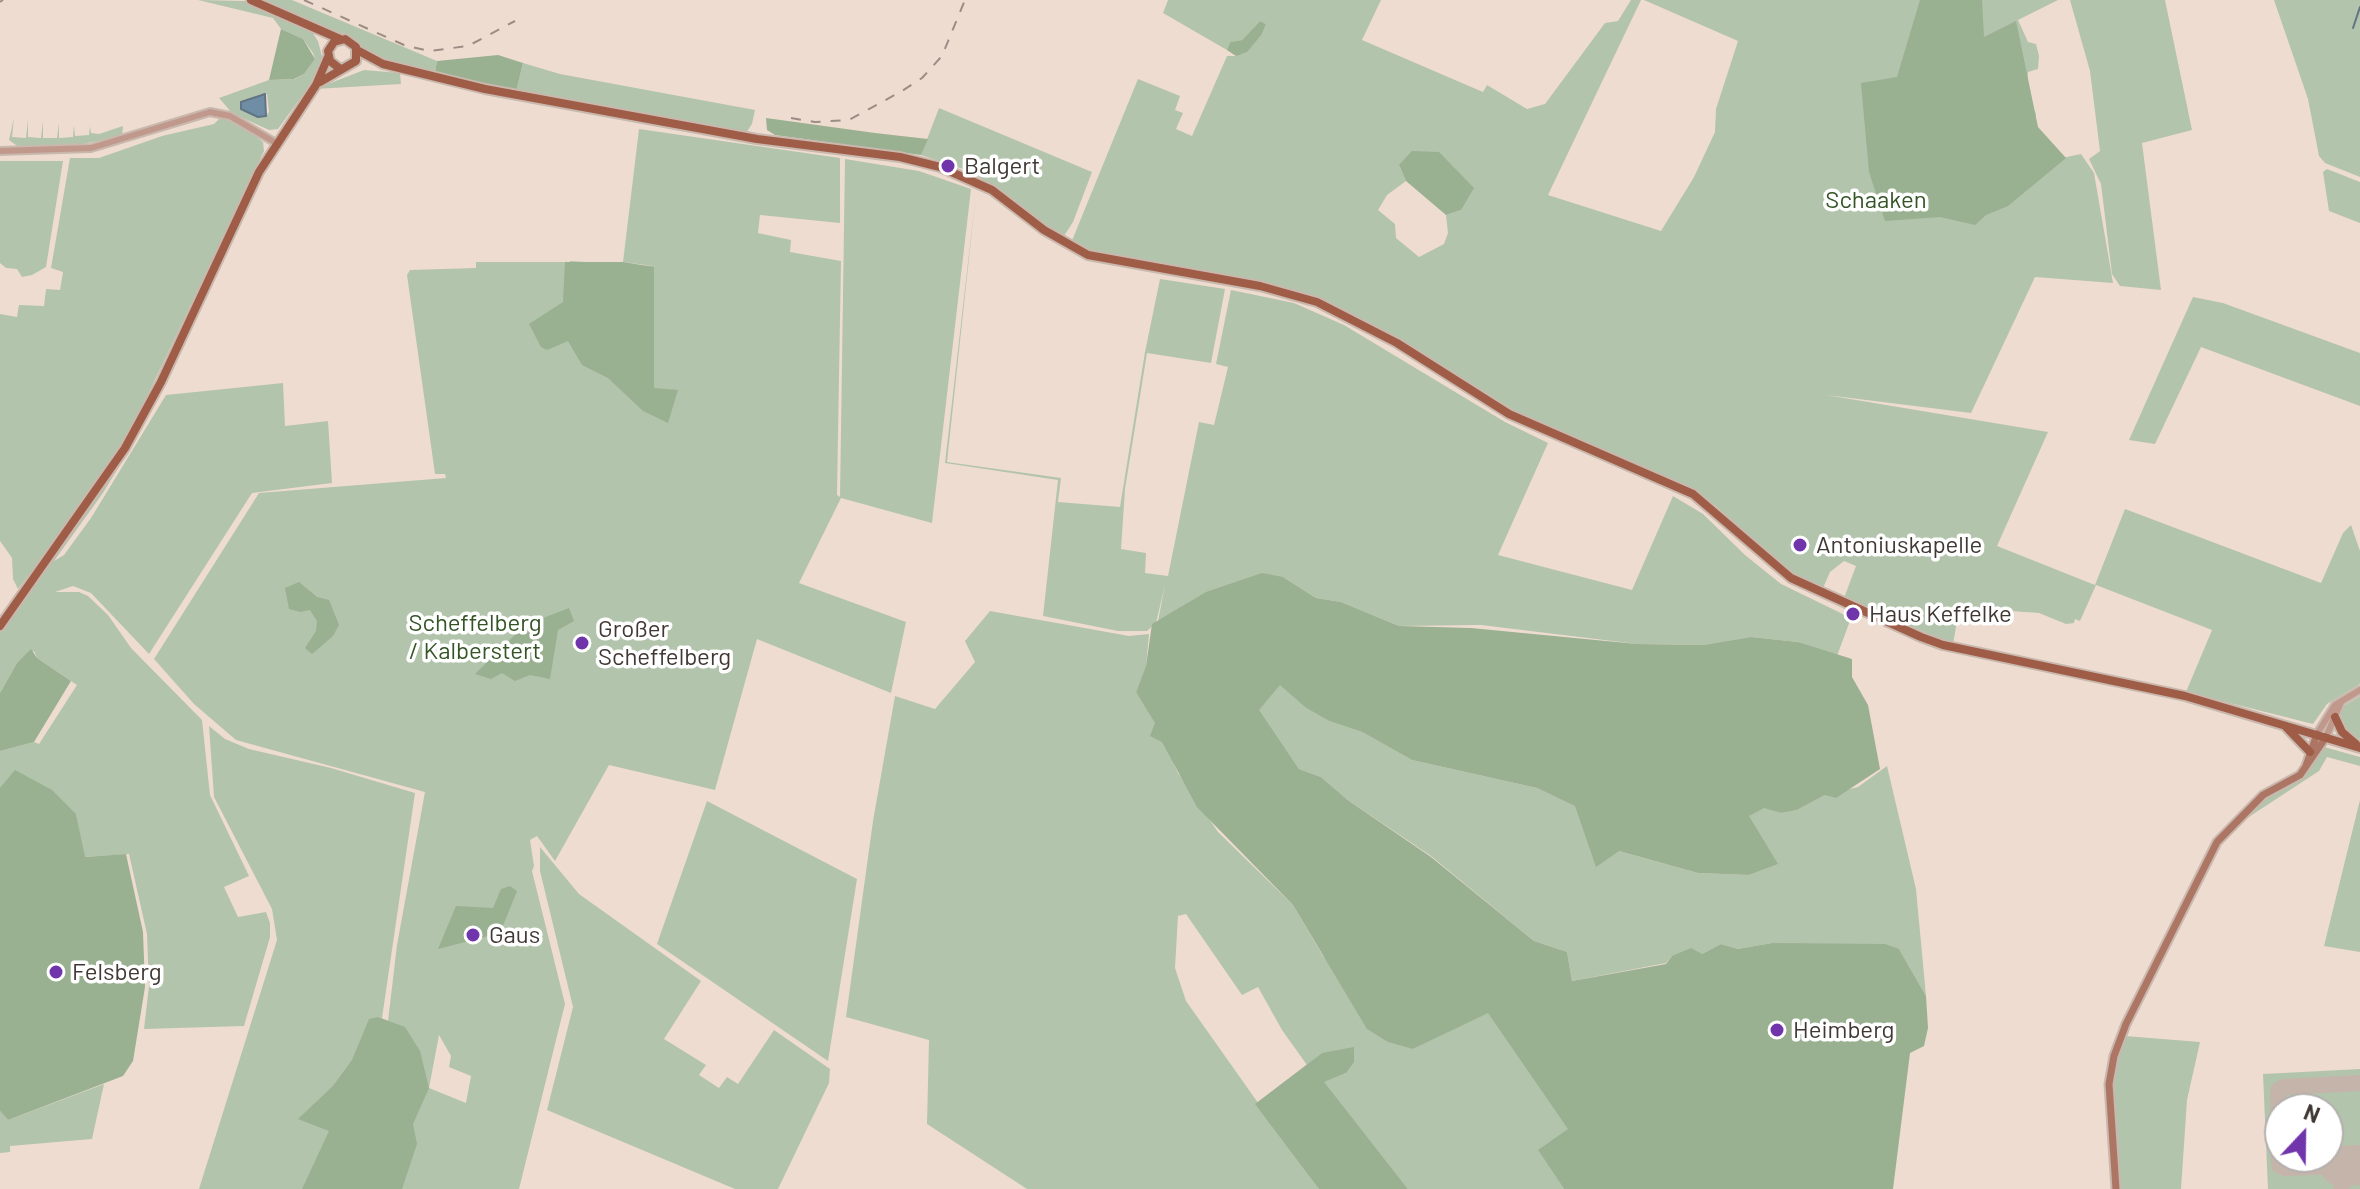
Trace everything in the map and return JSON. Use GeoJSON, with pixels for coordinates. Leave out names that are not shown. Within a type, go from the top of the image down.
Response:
{"type":"FeatureCollection","features":[{"type":"Feature","properties":{"kind":"main road"},"geometry":{"type":"LineString","coordinates":[[251,0],[290,15],[315,30],[351,42],[357,50],[383,64],[485,89],[757,139],[900,157],[940,167],[992,190],[1044,230],[1088,255],[1260,286],[1317,302],[1397,343],[1523,421],[1693,494],[1791,578],[1921,637],[1943,645],[2185,696],[2360,748]]}},
{"type":"Feature","properties":{"kind":"main road"},"geometry":{"type":"LineString","coordinates":[[315,30],[339,68]]}},
{"type":"Feature","properties":{"kind":"main road"},"geometry":{"type":"LineString","coordinates":[[0,626],[101,486],[135,430],[232,224],[276,143],[316,85],[331,44],[341,39]]}},
{"type":"Feature","properties":{"kind":"main road"},"geometry":{"type":"LineString","coordinates":[[352,65],[357,50]]}},
{"type":"Feature","properties":{"kind":"main road"},"geometry":{"type":"LineString","coordinates":[[316,85],[339,68],[383,64]]}},
{"type":"Feature","properties":{"kind":"main road"},"geometry":{"type":"LineString","coordinates":[[2335,717],[2344,735],[2360,748]]}},
{"type":"Feature","properties":{"kind":"main road"},"geometry":{"type":"LineString","coordinates":[[2281,723],[2310,752]]}},
{"type":"Feature","properties":{"kind":"main road"},"geometry":{"type":"LineString","coordinates":[[2305,768],[2310,752],[2322,735]]}},
{"type":"Feature","properties":{"kind":"main road"},"geometry":{"type":"LineString","coordinates":[[2116,1189],[2109,1084],[2116,1049],[2126,1024],[2220,837],[2263,795],[2305,768],[2322,735]]}},
{"type":"Feature","properties":{"kind":"street"},"geometry":{"type":"LineString","coordinates":[[0,151],[91,148],[210,112],[230,116],[276,143]]}},
{"type":"Feature","properties":{"kind":"street"},"geometry":{"type":"LineString","coordinates":[[2322,735],[2333,707],[2360,690]]}},
{"type":"Feature","properties":{"kind":"street"},"geometry":{"type":"LineString","coordinates":[[2322,735],[2343,699]]}},
{"type":"Feature","properties":{"kind":"green space"},"geometry":{"type":"Polygon","coordinates":[[[198,0],[245,1],[310,29],[318,41],[323,60],[318,74],[278,129],[269,130],[232,113],[219,98],[269,80],[295,79],[304,74],[315,59],[303,39],[281,29],[273,18],[198,0]],[[267,94],[242,102],[240,108],[265,117],[269,112],[267,94]]]}},
{"type":"Feature","properties":{"kind":"green space"},"geometry":{"type":"Polygon","coordinates":[[[262,0],[292,0],[437,61],[435,72],[379,58],[362,50],[351,38],[326,31],[262,0]]]}},
{"type":"Feature","properties":{"kind":"green space"},"geometry":{"type":"Polygon","coordinates":[[[1168,0],[1381,0],[1362,40],[1483,92],[1487,85],[1527,109],[1545,104],[1605,23],[1618,21],[1631,0],[1641,0],[1548,195],[1661,231],[1694,177],[1715,132],[1716,109],[1738,41],[1644,0],[2058,0],[2018,20],[2028,42],[2036,44],[2039,56],[2038,69],[2028,72],[2026,91],[2036,114],[2034,123],[2062,158],[2081,154],[2094,173],[2113,283],[2035,277],[1971,413],[1826,395],[2048,432],[1997,546],[2095,585],[2125,509],[2321,583],[2343,533],[2351,525],[2360,551],[2360,684],[2327,704],[2313,724],[2186,692],[2212,630],[2096,585],[2080,621],[2075,619],[2074,623],[2066,624],[2039,613],[1969,608],[1958,615],[1953,644],[1844,598],[1856,566],[1844,561],[1830,572],[1823,588],[1792,577],[1715,505],[1690,489],[1513,410],[1402,340],[1325,300],[1265,283],[1101,255],[1071,243],[1138,79],[1180,96],[1175,110],[1183,113],[1176,129],[1192,136],[1227,56],[1236,56],[1250,45],[1262,34],[1266,24],[1260,21],[1242,40],[1230,42],[1227,50],[1163,13],[1168,0]],[[1399,165],[1406,181],[1387,195],[1378,210],[1395,224],[1396,238],[1419,257],[1444,244],[1448,233],[1446,215],[1461,210],[1399,165]]]}},
{"type":"Feature","properties":{"kind":"green space","name":"Schaaken"},"geometry":{"type":"Polygon","coordinates":[[[1920,0],[1982,0],[1984,37],[2016,21],[2038,127],[2066,158],[2008,206],[1986,215],[1975,225],[1940,217],[1885,221],[1869,172],[1861,83],[1897,77],[1920,0]]]}},
{"type":"Feature","properties":{"kind":"green space"},"geometry":{"type":"Polygon","coordinates":[[[2070,0],[2165,0],[2192,130],[2142,143],[2161,290],[2120,286],[2112,274],[2101,184],[2089,159],[2100,151],[2090,71],[2070,0]]]}},
{"type":"Feature","properties":{"kind":"green space"},"geometry":{"type":"Polygon","coordinates":[[[2274,0],[2360,0],[2360,177],[2325,163],[2319,156],[2308,99],[2274,0]]]}},
{"type":"Feature","properties":{"kind":"green space"},"geometry":{"type":"Polygon","coordinates":[[[1260,21],[1266,24],[1262,34],[1247,52],[1236,56],[1227,50],[1230,42],[1242,40],[1260,21]]]}},
{"type":"Feature","properties":{"kind":"green space"},"geometry":{"type":"Polygon","coordinates":[[[281,29],[303,39],[315,59],[304,74],[294,79],[269,80],[281,29]]]}},
{"type":"Feature","properties":{"kind":"green space"},"geometry":{"type":"Polygon","coordinates":[[[498,55],[523,63],[516,92],[435,72],[437,61],[498,55]]]}},
{"type":"Feature","properties":{"kind":"green space"},"geometry":{"type":"Polygon","coordinates":[[[523,63],[560,74],[755,110],[752,124],[746,133],[516,92],[523,63]]]}},
{"type":"Feature","properties":{"kind":"green space"},"geometry":{"type":"Polygon","coordinates":[[[364,70],[400,73],[401,84],[315,89],[364,70]]]}},
{"type":"Feature","properties":{"kind":"green space"},"geometry":{"type":"Polygon","coordinates":[[[939,108],[1092,172],[1073,222],[1062,239],[972,172],[921,155],[939,108]]]}},
{"type":"Feature","properties":{"kind":"green space"},"geometry":{"type":"Polygon","coordinates":[[[221,117],[263,142],[264,151],[132,428],[82,506],[18,589],[13,579],[12,558],[0,541],[0,314],[17,317],[19,305],[44,306],[46,289],[60,290],[63,272],[51,268],[70,158],[99,158],[162,136],[214,124],[221,117]]]}},
{"type":"Feature","properties":{"kind":"green space"},"geometry":{"type":"Polygon","coordinates":[[[14,118],[12,137],[26,138],[28,119],[28,137],[41,138],[43,121],[43,138],[57,138],[59,123],[59,138],[73,137],[74,125],[75,136],[89,135],[90,126],[91,133],[99,134],[123,126],[122,136],[73,146],[20,148],[9,140],[14,118]]]}},
{"type":"Feature","properties":{"kind":"green space"},"geometry":{"type":"Polygon","coordinates":[[[766,118],[928,139],[921,155],[775,135],[767,130],[766,118]]]}},
{"type":"Feature","properties":{"kind":"green space","name":"Scheffelberg / Kalberstert"},"geometry":{"type":"Polygon","coordinates":[[[639,129],[840,158],[840,223],[760,215],[758,233],[791,240],[790,252],[841,261],[837,495],[840,497],[845,159],[919,171],[971,189],[932,523],[841,498],[799,583],[906,622],[891,693],[757,639],[715,790],[609,765],[555,861],[537,836],[530,840],[532,871],[565,1004],[519,1189],[199,1189],[277,940],[272,909],[214,797],[209,726],[225,739],[249,749],[331,768],[415,793],[382,1018],[378,1017],[388,1021],[397,945],[425,792],[236,740],[194,704],[154,659],[259,493],[446,478],[445,474],[435,474],[407,275],[410,270],[476,268],[476,262],[565,262],[565,266],[569,266],[570,261],[653,266],[623,262],[639,129]],[[439,1035],[429,1088],[466,1103],[471,1076],[449,1067],[451,1056],[439,1035]]]}},
{"type":"Feature","properties":{"kind":"green space"},"geometry":{"type":"Polygon","coordinates":[[[1412,151],[1439,152],[1474,188],[1461,210],[1446,215],[1406,181],[1399,165],[1412,151]]]}},
{"type":"Feature","properties":{"kind":"green space"},"geometry":{"type":"Polygon","coordinates":[[[0,161],[63,161],[46,267],[32,275],[22,277],[17,269],[6,268],[0,263],[0,161]]]}},
{"type":"Feature","properties":{"kind":"green space"},"geometry":{"type":"Polygon","coordinates":[[[2327,169],[2360,182],[2360,223],[2329,211],[2323,172],[2327,169]]]}},
{"type":"Feature","properties":{"kind":"green space"},"geometry":{"type":"Polygon","coordinates":[[[976,193],[947,462],[1061,478],[1058,502],[1120,507],[1145,352],[1160,279],[1225,289],[1211,363],[1147,353],[1125,489],[1121,549],[1146,553],[1145,573],[1168,576],[1199,422],[1214,425],[1228,367],[1216,364],[1231,290],[1294,303],[1344,325],[1505,422],[1548,443],[1498,555],[1632,590],[1673,496],[1703,514],[1745,555],[1781,584],[1851,618],[1837,656],[1798,642],[1751,637],[1703,645],[1637,644],[1481,625],[1399,626],[1341,602],[1316,598],[1283,577],[1158,621],[1165,585],[1156,623],[1147,631],[1118,631],[1043,616],[1058,480],[945,463],[976,193]]]}},
{"type":"Feature","properties":{"kind":"green space"},"geometry":{"type":"Polygon","coordinates":[[[565,262],[623,262],[654,267],[654,388],[678,390],[668,423],[643,411],[608,378],[582,365],[568,341],[547,350],[541,347],[529,324],[563,302],[565,262]]]}},
{"type":"Feature","properties":{"kind":"green space"},"geometry":{"type":"Polygon","coordinates":[[[2193,297],[2223,303],[2360,353],[2360,406],[2201,347],[2155,444],[2129,440],[2193,297]]]}},
{"type":"Feature","properties":{"kind":"green space"},"geometry":{"type":"Polygon","coordinates":[[[283,383],[285,426],[328,421],[332,483],[252,493],[149,654],[91,593],[73,586],[55,592],[79,592],[88,596],[108,615],[131,648],[202,720],[210,795],[249,876],[224,887],[238,917],[266,912],[270,923],[270,937],[244,1026],[144,1029],[149,986],[147,934],[129,854],[84,857],[76,814],[0,788],[0,751],[34,742],[39,744],[77,685],[37,658],[34,651],[17,663],[0,693],[0,632],[84,513],[140,424],[138,435],[103,493],[54,561],[64,555],[91,518],[166,395],[283,383]]]}},
{"type":"Feature","properties":{"kind":"green space"},"geometry":{"type":"Polygon","coordinates":[[[1262,573],[1283,577],[1316,598],[1341,602],[1399,626],[1471,628],[1637,644],[1703,645],[1751,637],[1798,642],[1852,659],[1852,677],[1868,705],[1880,769],[1836,798],[1825,795],[1797,810],[1781,813],[1764,808],[1749,816],[1778,864],[1749,875],[1698,873],[1619,851],[1596,867],[1575,806],[1537,788],[1412,760],[1362,732],[1329,721],[1306,708],[1280,685],[1259,710],[1299,769],[1321,777],[1349,801],[1431,857],[1534,941],[1567,952],[1572,981],[1666,964],[1672,956],[1691,948],[1702,954],[1721,944],[1738,949],[1772,943],[1885,944],[1899,949],[1926,996],[1928,1028],[1924,1046],[1910,1053],[1893,1189],[1564,1189],[1538,1150],[1568,1129],[1488,1013],[1413,1049],[1388,1042],[1367,1029],[1293,905],[1197,807],[1162,742],[1150,736],[1155,723],[1136,692],[1146,666],[1152,624],[1206,592],[1262,573]]]}},
{"type":"Feature","properties":{"kind":"green space"},"geometry":{"type":"Polygon","coordinates":[[[299,582],[317,597],[329,600],[339,625],[333,636],[312,654],[305,648],[316,631],[317,621],[310,610],[300,612],[289,609],[285,588],[299,582]]]}},
{"type":"Feature","properties":{"kind":"green space"},"geometry":{"type":"Polygon","coordinates":[[[569,608],[574,621],[558,630],[550,679],[530,675],[515,681],[502,673],[491,679],[475,674],[525,625],[569,608]]]}},
{"type":"Feature","properties":{"kind":"green space"},"geometry":{"type":"Polygon","coordinates":[[[990,611],[1129,636],[1149,634],[1146,667],[1136,692],[1150,712],[1178,773],[1218,832],[1293,905],[1323,956],[1413,1049],[1488,1012],[1569,1129],[1539,1151],[1564,1189],[1408,1189],[1323,1082],[1346,1073],[1322,1053],[1307,1065],[1282,1030],[1258,987],[1242,995],[1186,914],[1178,916],[1175,968],[1186,1001],[1319,1189],[1027,1189],[927,1124],[929,1040],[846,1017],[873,821],[895,696],[935,709],[975,662],[965,641],[990,611]]]}},
{"type":"Feature","properties":{"kind":"green space"},"geometry":{"type":"Polygon","coordinates":[[[31,649],[37,658],[71,681],[34,742],[0,751],[0,693],[17,663],[31,649]]]}},
{"type":"Feature","properties":{"kind":"green space"},"geometry":{"type":"Polygon","coordinates":[[[1280,684],[1306,708],[1329,721],[1362,732],[1412,760],[1537,788],[1576,806],[1619,851],[1698,873],[1749,875],[1777,864],[1748,816],[1764,807],[1781,813],[1797,810],[1825,795],[1858,787],[1887,766],[1916,889],[1926,996],[1899,949],[1772,943],[1738,949],[1721,944],[1702,954],[1672,956],[1666,963],[1572,981],[1567,952],[1534,941],[1431,856],[1349,801],[1321,777],[1299,769],[1258,710],[1280,684]]]}},
{"type":"Feature","properties":{"kind":"green space"},"geometry":{"type":"Polygon","coordinates":[[[2360,696],[2360,739],[2345,732],[2338,716],[2342,707],[2360,696]]]}},
{"type":"Feature","properties":{"kind":"green space"},"geometry":{"type":"Polygon","coordinates":[[[2324,747],[2360,757],[2360,766],[2327,757],[2319,771],[2235,826],[2267,797],[2304,777],[2324,747]]]}},
{"type":"Feature","properties":{"kind":"green space"},"geometry":{"type":"Polygon","coordinates":[[[15,770],[52,790],[76,814],[85,857],[126,854],[143,932],[145,987],[133,1061],[123,1076],[8,1120],[0,1111],[0,788],[15,770]]]}},
{"type":"Feature","properties":{"kind":"green space"},"geometry":{"type":"Polygon","coordinates":[[[2360,800],[2360,952],[2324,946],[2360,800]]]}},
{"type":"Feature","properties":{"kind":"green space"},"geometry":{"type":"Polygon","coordinates":[[[707,801],[857,879],[828,1061],[657,944],[707,801]]]}},
{"type":"Feature","properties":{"kind":"green space"},"geometry":{"type":"Polygon","coordinates":[[[540,847],[579,894],[701,981],[664,1039],[706,1065],[699,1075],[719,1088],[727,1077],[738,1084],[774,1030],[830,1069],[829,1083],[778,1189],[735,1189],[547,1110],[573,1007],[540,871],[540,847]]]}},
{"type":"Feature","properties":{"kind":"green space"},"geometry":{"type":"Polygon","coordinates":[[[510,886],[517,891],[500,933],[438,949],[456,906],[493,908],[501,889],[510,886]]]}},
{"type":"Feature","properties":{"kind":"green space"},"geometry":{"type":"Polygon","coordinates":[[[378,1017],[405,1027],[420,1051],[429,1088],[413,1124],[417,1144],[402,1189],[302,1189],[329,1131],[298,1119],[333,1086],[352,1060],[369,1019],[378,1017]]]}},
{"type":"Feature","properties":{"kind":"green space"},"geometry":{"type":"Polygon","coordinates":[[[2125,1036],[2200,1042],[2187,1100],[2181,1189],[2119,1189],[2113,1070],[2125,1036]]]}},
{"type":"Feature","properties":{"kind":"green space"},"geometry":{"type":"Polygon","coordinates":[[[1354,1047],[1354,1062],[1346,1073],[1324,1082],[1408,1189],[1319,1189],[1255,1104],[1322,1053],[1354,1047]]]}},
{"type":"Feature","properties":{"kind":"green space"},"geometry":{"type":"Polygon","coordinates":[[[2360,1069],[2360,1189],[2268,1189],[2267,1173],[2344,1173],[2344,1093],[2264,1093],[2264,1097],[2263,1074],[2360,1069]]]}},
{"type":"Feature","properties":{"kind":"green space"},"geometry":{"type":"Polygon","coordinates":[[[104,1084],[92,1139],[10,1146],[10,1152],[0,1153],[0,1111],[8,1120],[104,1084]]]}},
{"type":"Feature","properties":{"kind":"water"},"geometry":{"type":"Polygon","coordinates":[[[265,94],[266,116],[258,117],[241,109],[241,102],[265,94]]]}},
{"type":"Feature","properties":{"kind":"waterway"},"geometry":{"type":"LineString","coordinates":[[2353,28],[2360,7]]}},
{"type":"Feature","properties":{"kind":"taxiway"},"geometry":{"type":"LineString","coordinates":[[2278,1093],[2284,1087],[2360,1083]]}},
{"type":"Feature","properties":{"kind":"taxiway"},"geometry":{"type":"LineString","coordinates":[[2341,1189],[2346,1172],[2358,1165]]}},
{"type":"Feature","properties":{"kind":"runway"},"geometry":{"type":"LineString","coordinates":[[2344,1166],[2360,1165]]}},
{"type":"Feature","properties":{"kind":"railway"},"geometry":{"type":"LineString","coordinates":[[304,0],[404,45],[429,51],[468,46],[515,21]]}},
{"type":"Feature","properties":{"kind":"railway"},"geometry":{"type":"LineString","coordinates":[[791,118],[815,122],[849,120],[922,78],[942,56],[965,0]]}},
{"type":"Feature","properties":{"kind":"place","name":"Balgert"},"geometry":{"type":"Point","coordinates":[948,166]}},
{"type":"Feature","properties":{"kind":"place","name":"Antoniuskapelle"},"geometry":{"type":"Point","coordinates":[1800,545]}},
{"type":"Feature","properties":{"kind":"place","name":"Haus Keffelke"},"geometry":{"type":"Point","coordinates":[1853,614]}},
{"type":"Feature","properties":{"kind":"place","name":"Großer Scheffelberg"},"geometry":{"type":"Point","coordinates":[582,643]}},
{"type":"Feature","properties":{"kind":"place","name":"Gaus"},"geometry":{"type":"Point","coordinates":[473,935]}},
{"type":"Feature","properties":{"kind":"place","name":"Felsberg"},"geometry":{"type":"Point","coordinates":[56,972]}},
{"type":"Feature","properties":{"kind":"place","name":"Heimberg"},"geometry":{"type":"Point","coordinates":[1777,1030]}}]}
